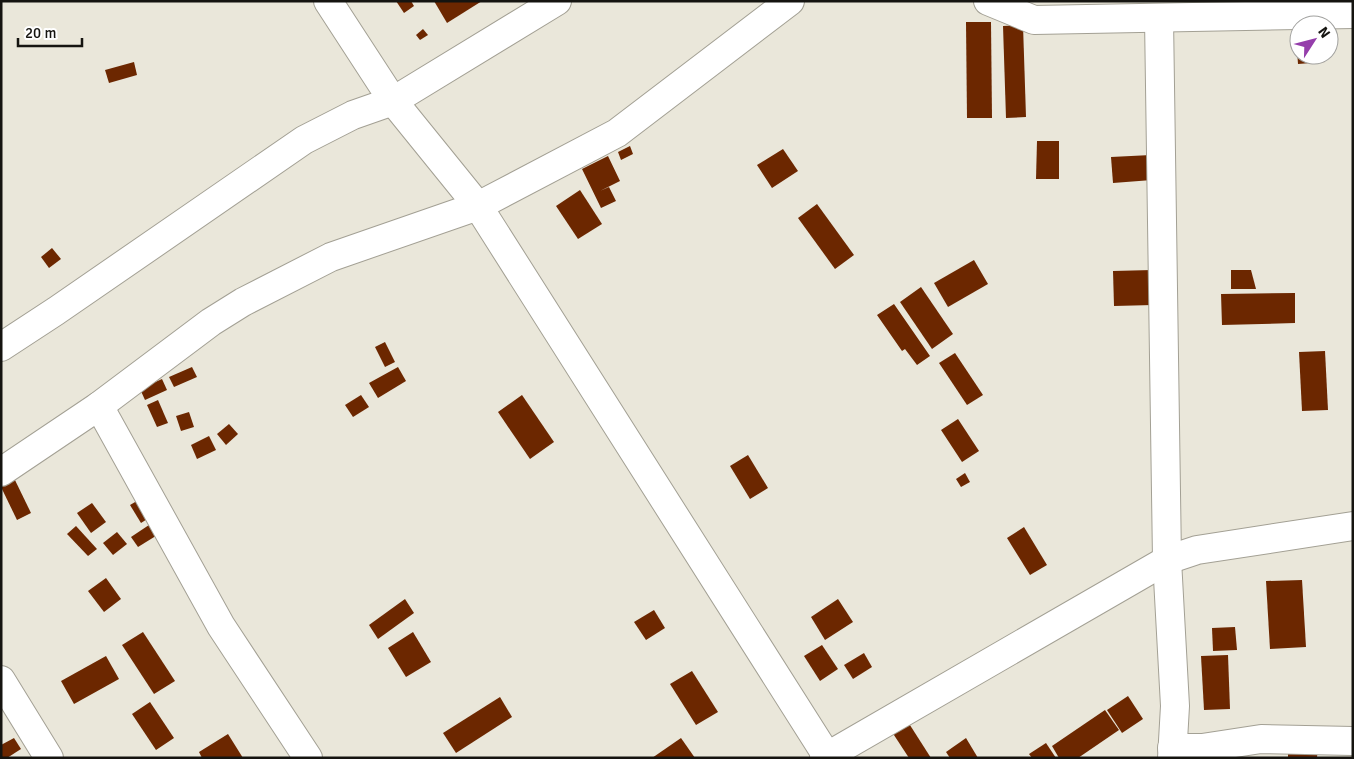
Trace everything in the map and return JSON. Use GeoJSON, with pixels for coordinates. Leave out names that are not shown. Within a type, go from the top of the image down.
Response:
{"type":"FeatureCollection","features":[{"type":"Feature","properties":{"kind":"street"},"geometry":{"type":"LineString","coordinates":[[328,1],[393,101],[478,206],[826,757],[1167,560],[1197,550],[1353,526]]}},
{"type":"Feature","properties":{"kind":"street"},"geometry":{"type":"LineString","coordinates":[[1,347],[304,140],[353,115],[393,101],[557,1]]}},
{"type":"Feature","properties":{"kind":"street"},"geometry":{"type":"LineString","coordinates":[[1,472],[99,406],[210,322],[243,302],[332,257],[478,206],[617,133],[790,1]]}},
{"type":"Feature","properties":{"kind":"street"},"geometry":{"type":"LineString","coordinates":[[988,1],[1034,20],[1353,14]]}},
{"type":"Feature","properties":{"kind":"street"},"geometry":{"type":"LineString","coordinates":[[1159,18],[1167,560],[1175,706],[1172,753],[1261,739],[1353,741]]}},
{"type":"Feature","properties":{"kind":"street"},"geometry":{"type":"LineString","coordinates":[[99,406],[221,626],[308,758]]}},
{"type":"Feature","properties":{"kind":"street"},"geometry":{"type":"LineString","coordinates":[[1,680],[49,758]]}},
{"type":"Feature","properties":{"kind":"building"},"geometry":{"type":"Polygon","coordinates":[[[396,1],[411,1],[414,6],[404,13],[396,1]]]}},
{"type":"Feature","properties":{"kind":"building"},"geometry":{"type":"Polygon","coordinates":[[[434,1],[482,1],[447,23],[434,1]]]}},
{"type":"Feature","properties":{"kind":"building"},"geometry":{"type":"Polygon","coordinates":[[[966,22],[991,22],[992,118],[967,118],[966,22]]]}},
{"type":"Feature","properties":{"kind":"building"},"geometry":{"type":"Polygon","coordinates":[[[1023,25],[1026,117],[1006,118],[1003,26],[1023,25]]]}},
{"type":"Feature","properties":{"kind":"building"},"geometry":{"type":"Polygon","coordinates":[[[423,29],[428,35],[420,40],[416,35],[423,29]]]}},
{"type":"Feature","properties":{"kind":"building"},"geometry":{"type":"Polygon","coordinates":[[[134,62],[137,75],[109,83],[105,70],[134,62]]]}},
{"type":"Feature","properties":{"kind":"building"},"geometry":{"type":"Polygon","coordinates":[[[1037,141],[1059,141],[1059,179],[1036,179],[1037,141]]]}},
{"type":"Feature","properties":{"kind":"building"},"geometry":{"type":"Polygon","coordinates":[[[630,146],[633,154],[621,160],[618,152],[630,146]]]}},
{"type":"Feature","properties":{"kind":"building"},"geometry":{"type":"Polygon","coordinates":[[[783,149],[798,171],[772,188],[757,165],[783,149]]]}},
{"type":"Feature","properties":{"kind":"building"},"geometry":{"type":"Polygon","coordinates":[[[1151,155],[1152,180],[1113,183],[1111,157],[1151,155]]]}},
{"type":"Feature","properties":{"kind":"building"},"geometry":{"type":"Polygon","coordinates":[[[608,156],[620,181],[600,191],[609,187],[616,201],[601,208],[582,169],[608,156]]]}},
{"type":"Feature","properties":{"kind":"building"},"geometry":{"type":"Polygon","coordinates":[[[580,190],[602,224],[578,239],[556,206],[580,190]]]}},
{"type":"Feature","properties":{"kind":"building"},"geometry":{"type":"Polygon","coordinates":[[[817,204],[854,255],[835,269],[798,218],[817,204]]]}},
{"type":"Feature","properties":{"kind":"building"},"geometry":{"type":"Polygon","coordinates":[[[52,248],[61,259],[49,268],[41,257],[52,248]]]}},
{"type":"Feature","properties":{"kind":"building"},"geometry":{"type":"Polygon","coordinates":[[[974,260],[988,284],[948,307],[934,283],[974,260]]]}},
{"type":"Feature","properties":{"kind":"building"},"geometry":{"type":"Polygon","coordinates":[[[1152,270],[1153,305],[1114,306],[1113,271],[1152,270]]]}},
{"type":"Feature","properties":{"kind":"building"},"geometry":{"type":"Polygon","coordinates":[[[1231,270],[1251,270],[1256,289],[1231,289],[1231,270]]]}},
{"type":"Feature","properties":{"kind":"building"},"geometry":{"type":"Polygon","coordinates":[[[921,287],[953,334],[932,349],[900,302],[921,287]]]}},
{"type":"Feature","properties":{"kind":"building"},"geometry":{"type":"Polygon","coordinates":[[[1295,293],[1295,323],[1222,325],[1221,294],[1295,293]]]}},
{"type":"Feature","properties":{"kind":"building"},"geometry":{"type":"Polygon","coordinates":[[[894,304],[930,356],[917,365],[905,349],[902,351],[877,315],[894,304]]]}},
{"type":"Feature","properties":{"kind":"building"},"geometry":{"type":"Polygon","coordinates":[[[385,342],[395,362],[385,367],[375,347],[385,342]]]}},
{"type":"Feature","properties":{"kind":"building"},"geometry":{"type":"Polygon","coordinates":[[[1325,351],[1328,410],[1302,411],[1299,352],[1325,351]]]}},
{"type":"Feature","properties":{"kind":"building"},"geometry":{"type":"Polygon","coordinates":[[[955,353],[983,395],[967,405],[939,363],[955,353]]]}},
{"type":"Feature","properties":{"kind":"building"},"geometry":{"type":"Polygon","coordinates":[[[192,367],[197,377],[174,387],[169,377],[192,367]]]}},
{"type":"Feature","properties":{"kind":"building"},"geometry":{"type":"Polygon","coordinates":[[[398,367],[406,381],[378,398],[369,383],[398,367]]]}},
{"type":"Feature","properties":{"kind":"building"},"geometry":{"type":"Polygon","coordinates":[[[162,379],[167,390],[145,400],[140,389],[162,379]]]}},
{"type":"Feature","properties":{"kind":"building"},"geometry":{"type":"Polygon","coordinates":[[[361,395],[369,407],[353,417],[345,405],[361,395]]]}},
{"type":"Feature","properties":{"kind":"building"},"geometry":{"type":"Polygon","coordinates":[[[522,395],[554,442],[530,459],[498,412],[522,395]]]}},
{"type":"Feature","properties":{"kind":"building"},"geometry":{"type":"Polygon","coordinates":[[[158,400],[168,423],[157,427],[147,405],[158,400]]]}},
{"type":"Feature","properties":{"kind":"building"},"geometry":{"type":"Polygon","coordinates":[[[189,412],[194,427],[181,431],[176,416],[189,412]]]}},
{"type":"Feature","properties":{"kind":"building"},"geometry":{"type":"Polygon","coordinates":[[[958,419],[979,451],[962,462],[941,430],[958,419]]]}},
{"type":"Feature","properties":{"kind":"building"},"geometry":{"type":"Polygon","coordinates":[[[229,424],[238,434],[226,445],[217,434],[229,424]]]}},
{"type":"Feature","properties":{"kind":"building"},"geometry":{"type":"Polygon","coordinates":[[[209,436],[216,450],[197,459],[191,445],[209,436]]]}},
{"type":"Feature","properties":{"kind":"building"},"geometry":{"type":"Polygon","coordinates":[[[748,455],[768,488],[750,499],[730,466],[748,455]]]}},
{"type":"Feature","properties":{"kind":"building"},"geometry":{"type":"Polygon","coordinates":[[[965,473],[970,482],[961,487],[956,479],[965,473]]]}},
{"type":"Feature","properties":{"kind":"building"},"geometry":{"type":"Polygon","coordinates":[[[13,476],[31,513],[17,520],[1,487],[1,482],[13,476]]]}},
{"type":"Feature","properties":{"kind":"building"},"geometry":{"type":"Polygon","coordinates":[[[142,498],[152,516],[141,523],[130,505],[142,498]]]}},
{"type":"Feature","properties":{"kind":"building"},"geometry":{"type":"Polygon","coordinates":[[[92,503],[106,522],[91,533],[77,513],[92,503]]]}},
{"type":"Feature","properties":{"kind":"building"},"geometry":{"type":"Polygon","coordinates":[[[152,523],[159,534],[138,547],[131,537],[152,523]]]}},
{"type":"Feature","properties":{"kind":"building"},"geometry":{"type":"Polygon","coordinates":[[[76,526],[97,549],[88,556],[67,534],[76,526]]]}},
{"type":"Feature","properties":{"kind":"building"},"geometry":{"type":"Polygon","coordinates":[[[1024,527],[1047,565],[1030,575],[1007,538],[1024,527]]]}},
{"type":"Feature","properties":{"kind":"building"},"geometry":{"type":"Polygon","coordinates":[[[117,532],[127,544],[113,555],[103,543],[117,532]]]}},
{"type":"Feature","properties":{"kind":"building"},"geometry":{"type":"Polygon","coordinates":[[[106,578],[121,599],[104,612],[88,591],[106,578]]]}},
{"type":"Feature","properties":{"kind":"building"},"geometry":{"type":"Polygon","coordinates":[[[1302,580],[1306,647],[1270,649],[1266,581],[1302,580]]]}},
{"type":"Feature","properties":{"kind":"building"},"geometry":{"type":"Polygon","coordinates":[[[405,599],[414,613],[378,639],[369,625],[405,599]]]}},
{"type":"Feature","properties":{"kind":"building"},"geometry":{"type":"Polygon","coordinates":[[[838,599],[853,622],[825,640],[811,617],[838,599]]]}},
{"type":"Feature","properties":{"kind":"building"},"geometry":{"type":"Polygon","coordinates":[[[654,610],[665,628],[646,640],[634,622],[654,610]]]}},
{"type":"Feature","properties":{"kind":"building"},"geometry":{"type":"Polygon","coordinates":[[[1235,627],[1237,650],[1213,651],[1212,628],[1235,627]]]}},
{"type":"Feature","properties":{"kind":"building"},"geometry":{"type":"Polygon","coordinates":[[[143,632],[175,681],[154,694],[122,645],[143,632]]]}},
{"type":"Feature","properties":{"kind":"building"},"geometry":{"type":"Polygon","coordinates":[[[413,632],[431,662],[406,677],[388,648],[413,632]]]}},
{"type":"Feature","properties":{"kind":"building"},"geometry":{"type":"Polygon","coordinates":[[[822,645],[838,669],[820,681],[804,656],[822,645]]]}},
{"type":"Feature","properties":{"kind":"building"},"geometry":{"type":"Polygon","coordinates":[[[864,653],[872,667],[853,679],[844,665],[864,653]]]}},
{"type":"Feature","properties":{"kind":"building"},"geometry":{"type":"Polygon","coordinates":[[[1228,655],[1230,709],[1204,710],[1201,656],[1228,655]]]}},
{"type":"Feature","properties":{"kind":"building"},"geometry":{"type":"Polygon","coordinates":[[[106,656],[119,679],[74,704],[61,681],[106,656]]]}},
{"type":"Feature","properties":{"kind":"building"},"geometry":{"type":"Polygon","coordinates":[[[692,671],[718,712],[696,725],[670,684],[692,671]]]}},
{"type":"Feature","properties":{"kind":"building"},"geometry":{"type":"Polygon","coordinates":[[[1128,696],[1143,719],[1122,733],[1107,710],[1128,696]]]}},
{"type":"Feature","properties":{"kind":"building"},"geometry":{"type":"Polygon","coordinates":[[[500,697],[512,717],[456,753],[443,733],[500,697]]]}},
{"type":"Feature","properties":{"kind":"building"},"geometry":{"type":"Polygon","coordinates":[[[150,702],[174,738],[156,750],[132,714],[150,702]]]}},
{"type":"Feature","properties":{"kind":"building"},"geometry":{"type":"Polygon","coordinates":[[[1105,710],[1119,730],[1078,758],[1059,758],[1052,746],[1105,710]]]}},
{"type":"Feature","properties":{"kind":"building"},"geometry":{"type":"Polygon","coordinates":[[[908,722],[931,758],[909,758],[892,732],[908,722]]]}},
{"type":"Feature","properties":{"kind":"building"},"geometry":{"type":"Polygon","coordinates":[[[228,734],[243,758],[202,758],[199,752],[228,734]]]}},
{"type":"Feature","properties":{"kind":"building"},"geometry":{"type":"Polygon","coordinates":[[[14,738],[21,749],[7,758],[1,758],[1,745],[14,738]]]}},
{"type":"Feature","properties":{"kind":"building"},"geometry":{"type":"Polygon","coordinates":[[[681,738],[695,758],[652,758],[681,738]]]}},
{"type":"Feature","properties":{"kind":"building"},"geometry":{"type":"Polygon","coordinates":[[[966,738],[978,758],[950,758],[946,752],[966,738]]]}},
{"type":"Feature","properties":{"kind":"building"},"geometry":{"type":"Polygon","coordinates":[[[1046,743],[1056,758],[1032,758],[1029,754],[1046,743]]]}},
{"type":"Feature","properties":{"kind":"building"},"geometry":{"type":"Polygon","coordinates":[[[1288,744],[1318,745],[1317,758],[1288,758],[1288,744]]]}}]}
